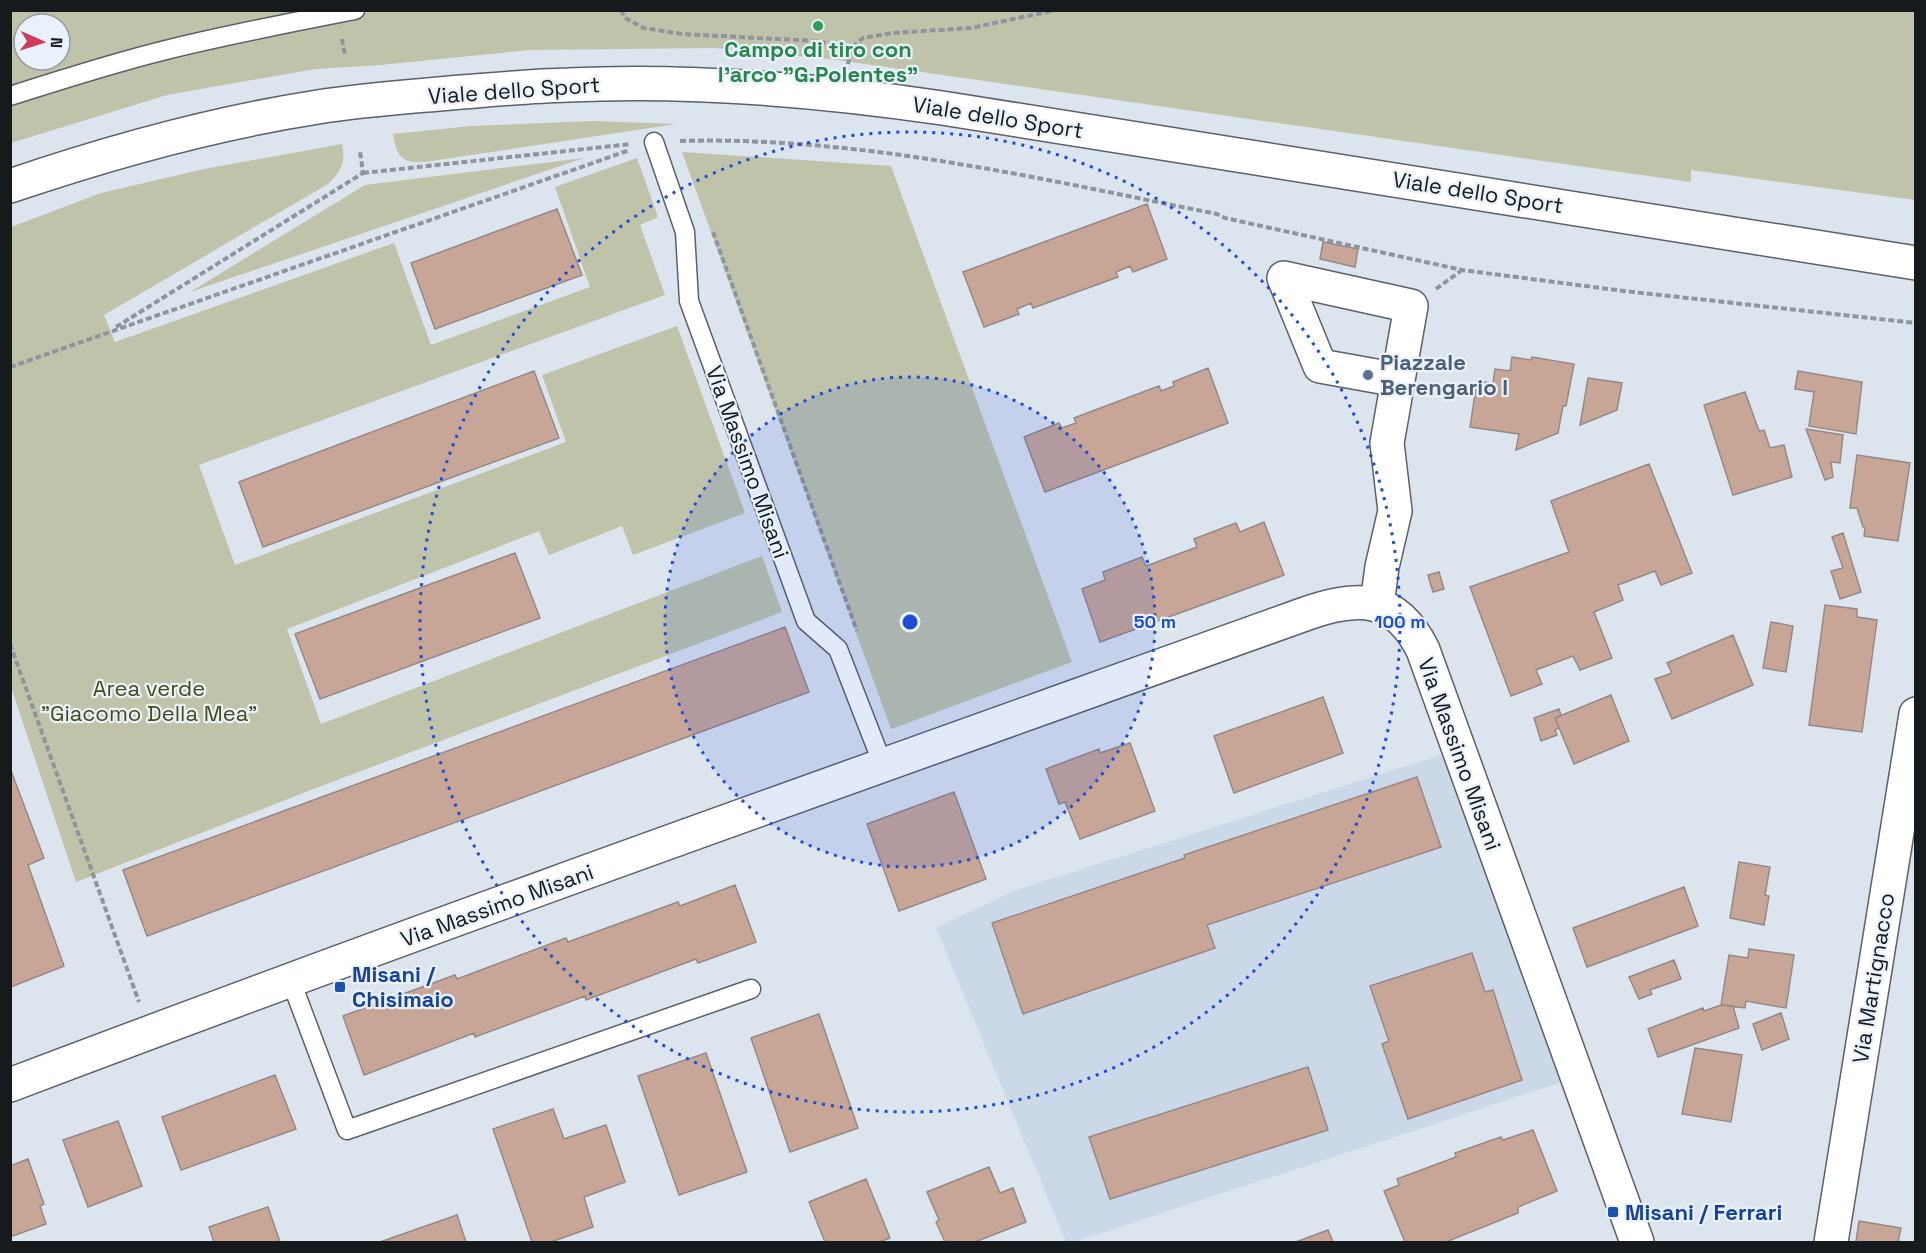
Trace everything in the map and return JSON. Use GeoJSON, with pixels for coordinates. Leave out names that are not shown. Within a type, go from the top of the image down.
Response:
{"type":"FeatureCollection","features":[{"type":"Feature","properties":{"kind":"street","name":"Viale dello Sport"},"geometry":{"type":"LineString","coordinates":[[10,186],[125,151],[225,125],[318,107],[393,98],[568,85],[728,86],[845,94],[1209,149],[1916,263]]}},
{"type":"Feature","properties":{"kind":"street"},"geometry":{"type":"LineString","coordinates":[[1377,604],[1382,567],[1395,511],[1387,443],[1398,380]]}},
{"type":"Feature","properties":{"kind":"street","name":"Via Massimo Misani"},"geometry":{"type":"LineString","coordinates":[[10,1085],[883,765],[1327,606],[1350,602],[1377,604],[1402,617],[1415,633],[1423,650],[1637,1242]]}},
{"type":"Feature","properties":{"kind":"street","name":"Via Martignacco"},"geometry":{"type":"LineString","coordinates":[[1831,1242],[1905,848],[1916,714]]}},
{"type":"Feature","properties":{"kind":"lane"},"geometry":{"type":"LineString","coordinates":[[10,96],[168,49],[355,10]]}},
{"type":"Feature","properties":{"kind":"lane","name":"Via Massimo Misani"},"geometry":{"type":"LineString","coordinates":[[654,142],[685,232],[689,301],[806,621],[838,649],[883,765]]}},
{"type":"Feature","properties":{"kind":"lane"},"geometry":{"type":"LineString","coordinates":[[291,981],[347,1130],[752,990]]}},
{"type":"Feature","properties":{"kind":"path"},"geometry":{"type":"LineString","coordinates":[[621,10],[625,18],[644,28],[682,34],[816,41],[851,48]]}},
{"type":"Feature","properties":{"kind":"path"},"geometry":{"type":"LineString","coordinates":[[845,94],[851,48],[863,38],[892,33],[971,28],[1056,10]]}},
{"type":"Feature","properties":{"kind":"path"},"geometry":{"type":"LineString","coordinates":[[110,331],[363,173],[654,142],[717,140],[798,143],[889,152],[954,162],[1217,214],[1225,218],[1462,270],[1916,323]]}},
{"type":"Feature","properties":{"kind":"path"},"geometry":{"type":"LineString","coordinates":[[680,141],[684,152]]}},
{"type":"Feature","properties":{"kind":"path"},"geometry":{"type":"LineString","coordinates":[[10,367],[654,142]]}},
{"type":"Feature","properties":{"kind":"path"},"geometry":{"type":"LineString","coordinates":[[360,151],[363,173]]}},
{"type":"Feature","properties":{"kind":"path"},"geometry":{"type":"LineString","coordinates":[[712,230],[860,639]]}},
{"type":"Feature","properties":{"kind":"path"},"geometry":{"type":"LineString","coordinates":[[10,644],[150,1032]]}},
{"type":"Feature","properties":{"kind":"shaded area"},"geometry":{"type":"Polygon","coordinates":[[[1447,753],[1565,1081],[1074,1242],[1066,1242],[936,928],[1013,891],[1447,753]]]}},
{"type":"Feature","properties":{"kind":"green space"},"geometry":{"type":"Polygon","coordinates":[[[11,11],[1915,11],[1915,200],[1691,170],[1691,182],[830,59],[714,48],[529,50],[381,65],[315,69],[167,95],[11,143],[11,11]]]}},
{"type":"Feature","properties":{"kind":"green space"},"geometry":{"type":"Polygon","coordinates":[[[593,121],[676,124],[425,162],[405,160],[401,157],[393,134],[471,126],[593,121]]]}},
{"type":"Feature","properties":{"kind":"green space","name":"Area verde \"Giacomo Della Mea\""},"geometry":{"type":"Polygon","coordinates":[[[342,144],[341,166],[328,184],[104,315],[115,342],[394,243],[431,345],[590,287],[555,187],[637,158],[658,217],[640,225],[665,295],[199,465],[235,565],[566,442],[542,375],[677,326],[745,513],[633,555],[622,526],[549,555],[539,531],[287,629],[321,724],[762,556],[782,612],[316,788],[76,882],[11,687],[11,227],[101,193],[204,169],[342,144]]]}},
{"type":"Feature","properties":{"kind":"green space"},"geometry":{"type":"Polygon","coordinates":[[[682,152],[891,166],[1072,662],[891,729],[682,152]]]}},
{"type":"Feature","properties":{"kind":"green space"},"geometry":{"type":"Polygon","coordinates":[[[584,158],[190,292],[365,185],[584,158]]]}},
{"type":"Feature","properties":{"kind":"building"},"geometry":{"type":"Polygon","coordinates":[[[1147,204],[1167,259],[1133,272],[1130,266],[1116,272],[1118,277],[1033,308],[1031,303],[1017,309],[1019,314],[984,327],[963,272],[1147,204]]]}},
{"type":"Feature","properties":{"kind":"building"},"geometry":{"type":"Polygon","coordinates":[[[557,209],[582,275],[435,329],[411,263],[557,209]]]}},
{"type":"Feature","properties":{"kind":"building"},"geometry":{"type":"Polygon","coordinates":[[[1323,242],[1358,249],[1355,267],[1320,259],[1323,242]]]}},
{"type":"Feature","properties":{"kind":"building"},"geometry":{"type":"Polygon","coordinates":[[[1512,357],[1531,360],[1532,357],[1574,364],[1558,433],[1516,450],[1519,434],[1470,427],[1477,381],[1493,383],[1495,369],[1510,371],[1512,357]]]}},
{"type":"Feature","properties":{"kind":"building"},"geometry":{"type":"Polygon","coordinates":[[[1208,368],[1228,423],[1045,492],[1024,437],[1059,423],[1062,428],[1076,423],[1074,418],[1159,386],[1161,391],[1174,386],[1173,382],[1208,368]]]}},
{"type":"Feature","properties":{"kind":"building"},"geometry":{"type":"Polygon","coordinates":[[[534,371],[559,438],[263,547],[239,482],[534,371]]]}},
{"type":"Feature","properties":{"kind":"building"},"geometry":{"type":"Polygon","coordinates":[[[1798,371],[1862,382],[1856,434],[1809,426],[1814,392],[1795,389],[1798,371]]]}},
{"type":"Feature","properties":{"kind":"building"},"geometry":{"type":"Polygon","coordinates":[[[1588,378],[1622,383],[1617,410],[1580,425],[1588,378]]]}},
{"type":"Feature","properties":{"kind":"building"},"geometry":{"type":"Polygon","coordinates":[[[1745,392],[1759,431],[1764,430],[1770,448],[1784,445],[1792,477],[1733,495],[1704,405],[1745,392]]]}},
{"type":"Feature","properties":{"kind":"building"},"geometry":{"type":"Polygon","coordinates":[[[1806,429],[1843,435],[1840,463],[1831,462],[1833,477],[1825,480],[1806,429]]]}},
{"type":"Feature","properties":{"kind":"building"},"geometry":{"type":"Polygon","coordinates":[[[1857,455],[1910,463],[1898,541],[1864,536],[1865,528],[1857,508],[1850,508],[1857,455]]]}},
{"type":"Feature","properties":{"kind":"building"},"geometry":{"type":"Polygon","coordinates":[[[1649,464],[1692,573],[1661,585],[1655,571],[1618,585],[1623,600],[1594,612],[1612,658],[1580,670],[1573,656],[1536,670],[1542,684],[1511,696],[1470,587],[1569,552],[1551,501],[1649,464]]]}},
{"type":"Feature","properties":{"kind":"building"},"geometry":{"type":"Polygon","coordinates":[[[1264,522],[1284,575],[1100,642],[1082,589],[1105,580],[1103,572],[1142,557],[1146,566],[1197,547],[1194,539],[1236,523],[1240,532],[1264,522]]]}},
{"type":"Feature","properties":{"kind":"building"},"geometry":{"type":"Polygon","coordinates":[[[1843,533],[1861,592],[1840,599],[1831,571],[1843,568],[1832,537],[1843,533]]]}},
{"type":"Feature","properties":{"kind":"building"},"geometry":{"type":"Polygon","coordinates":[[[515,553],[540,618],[320,699],[295,634],[515,553]]]}},
{"type":"Feature","properties":{"kind":"building"},"geometry":{"type":"Polygon","coordinates":[[[1439,572],[1444,589],[1433,592],[1428,575],[1439,572]]]}},
{"type":"Feature","properties":{"kind":"building"},"geometry":{"type":"Polygon","coordinates":[[[1825,605],[1857,609],[1857,617],[1877,620],[1862,732],[1809,725],[1825,605]]]}},
{"type":"Feature","properties":{"kind":"building"},"geometry":{"type":"Polygon","coordinates":[[[1771,622],[1793,626],[1786,672],[1763,668],[1771,622]]]}},
{"type":"Feature","properties":{"kind":"building"},"geometry":{"type":"Polygon","coordinates":[[[785,627],[809,692],[147,936],[123,870],[785,627]]]}},
{"type":"Feature","properties":{"kind":"building"},"geometry":{"type":"Polygon","coordinates":[[[1733,635],[1753,685],[1672,719],[1655,679],[1672,673],[1667,663],[1733,635]]]}},
{"type":"Feature","properties":{"kind":"building"},"geometry":{"type":"Polygon","coordinates":[[[1611,695],[1629,741],[1574,764],[1555,718],[1611,695]]]}},
{"type":"Feature","properties":{"kind":"building"},"geometry":{"type":"Polygon","coordinates":[[[1323,697],[1343,753],[1234,793],[1214,736],[1323,697]]]}},
{"type":"Feature","properties":{"kind":"building"},"geometry":{"type":"Polygon","coordinates":[[[1559,709],[1561,715],[1555,718],[1559,728],[1555,730],[1557,735],[1541,741],[1534,718],[1559,709]]]}},
{"type":"Feature","properties":{"kind":"building"},"geometry":{"type":"Polygon","coordinates":[[[1130,743],[1155,811],[1080,839],[1065,802],[1059,804],[1046,769],[1099,749],[1100,753],[1130,743]]]}},
{"type":"Feature","properties":{"kind":"building"},"geometry":{"type":"Polygon","coordinates":[[[10,768],[44,858],[28,865],[64,966],[11,987],[10,768]]]}},
{"type":"Feature","properties":{"kind":"building"},"geometry":{"type":"Polygon","coordinates":[[[1417,777],[1441,847],[1207,925],[1215,948],[1023,1014],[992,923],[1185,858],[1184,855],[1417,777]]]}},
{"type":"Feature","properties":{"kind":"building"},"geometry":{"type":"Polygon","coordinates":[[[954,792],[986,879],[899,911],[867,824],[954,792]]]}},
{"type":"Feature","properties":{"kind":"building"},"geometry":{"type":"Polygon","coordinates":[[[1739,862],[1770,867],[1765,895],[1769,896],[1764,925],[1730,918],[1739,862]]]}},
{"type":"Feature","properties":{"kind":"building"},"geometry":{"type":"Polygon","coordinates":[[[735,885],[756,942],[698,963],[696,959],[586,1000],[585,996],[475,1037],[474,1033],[364,1075],[343,1016],[455,975],[457,979],[566,938],[568,942],[678,902],[680,906],[735,885]]]}},
{"type":"Feature","properties":{"kind":"building"},"geometry":{"type":"Polygon","coordinates":[[[1684,887],[1698,926],[1587,967],[1573,928],[1684,887]]]}},
{"type":"Feature","properties":{"kind":"building"},"geometry":{"type":"Polygon","coordinates":[[[1749,949],[1794,955],[1786,1008],[1746,1001],[1745,1008],[1721,1005],[1729,955],[1748,958],[1749,949]]]}},
{"type":"Feature","properties":{"kind":"building"},"geometry":{"type":"Polygon","coordinates":[[[1472,953],[1485,992],[1493,990],[1522,1080],[1408,1119],[1382,1044],[1389,1041],[1370,986],[1472,953]]]}},
{"type":"Feature","properties":{"kind":"building"},"geometry":{"type":"Polygon","coordinates":[[[1674,960],[1681,979],[1650,990],[1652,994],[1639,999],[1629,977],[1674,960]]]}},
{"type":"Feature","properties":{"kind":"building"},"geometry":{"type":"Polygon","coordinates":[[[1721,1005],[1733,1006],[1739,1028],[1658,1057],[1648,1029],[1703,1008],[1704,1011],[1721,1005]]]}},
{"type":"Feature","properties":{"kind":"building"},"geometry":{"type":"Polygon","coordinates":[[[1781,1013],[1789,1039],[1762,1050],[1753,1024],[1781,1013]]]}},
{"type":"Feature","properties":{"kind":"building"},"geometry":{"type":"Polygon","coordinates":[[[819,1014],[858,1128],[790,1152],[751,1038],[819,1014]]]}},
{"type":"Feature","properties":{"kind":"building"},"geometry":{"type":"Polygon","coordinates":[[[1695,1048],[1742,1055],[1731,1122],[1682,1114],[1695,1048]]]}},
{"type":"Feature","properties":{"kind":"building"},"geometry":{"type":"Polygon","coordinates":[[[706,1053],[747,1172],[679,1195],[638,1076],[706,1053]]]}},
{"type":"Feature","properties":{"kind":"building"},"geometry":{"type":"Polygon","coordinates":[[[1308,1067],[1328,1130],[1110,1199],[1089,1137],[1308,1067]]]}},
{"type":"Feature","properties":{"kind":"building"},"geometry":{"type":"Polygon","coordinates":[[[275,1075],[296,1129],[181,1170],[162,1117],[275,1075]]]}},
{"type":"Feature","properties":{"kind":"building"},"geometry":{"type":"Polygon","coordinates":[[[553,1109],[564,1139],[606,1125],[625,1182],[584,1197],[593,1227],[551,1242],[532,1242],[493,1129],[553,1109]]]}},
{"type":"Feature","properties":{"kind":"building"},"geometry":{"type":"Polygon","coordinates":[[[118,1121],[142,1186],[88,1207],[63,1140],[118,1121]]]}},
{"type":"Feature","properties":{"kind":"building"},"geometry":{"type":"Polygon","coordinates":[[[1533,1130],[1557,1191],[1518,1207],[1518,1213],[1446,1242],[1405,1242],[1384,1191],[1399,1185],[1397,1179],[1456,1157],[1455,1153],[1501,1137],[1503,1140],[1533,1130]]]}},
{"type":"Feature","properties":{"kind":"building"},"geometry":{"type":"Polygon","coordinates":[[[28,1159],[44,1204],[40,1206],[46,1224],[10,1237],[10,1166],[28,1159]]]}},
{"type":"Feature","properties":{"kind":"building"},"geometry":{"type":"Polygon","coordinates":[[[989,1167],[1000,1193],[1013,1188],[1026,1222],[975,1242],[945,1242],[936,1222],[939,1220],[927,1192],[989,1167]]]}},
{"type":"Feature","properties":{"kind":"building"},"geometry":{"type":"Polygon","coordinates":[[[866,1179],[890,1238],[879,1242],[825,1242],[809,1202],[866,1179]]]}},
{"type":"Feature","properties":{"kind":"building"},"geometry":{"type":"Polygon","coordinates":[[[268,1207],[280,1242],[214,1242],[209,1227],[268,1207]]]}},
{"type":"Feature","properties":{"kind":"building"},"geometry":{"type":"Polygon","coordinates":[[[457,1215],[466,1242],[380,1242],[457,1215]]]}},
{"type":"Feature","properties":{"kind":"building"},"geometry":{"type":"Polygon","coordinates":[[[1859,1221],[1901,1228],[1898,1242],[1856,1242],[1859,1221]]]}},
{"type":"Feature","properties":{"kind":"building"},"geometry":{"type":"Polygon","coordinates":[[[1328,1230],[1333,1242],[1296,1242],[1328,1230]]]}},
{"type":"Feature","properties":{"kind":"place","name":"Campo di tiro con l'arco \"G.Polentes\""},"geometry":{"type":"Point","coordinates":[818,26]}},
{"type":"Feature","properties":{"kind":"place","name":"Piazzale Berengario I"},"geometry":{"type":"Point","coordinates":[1368,375]}},
{"type":"Feature","properties":{"kind":"place","name":"Misani / Chisimaio"},"geometry":{"type":"Point","coordinates":[340,987]}},
{"type":"Feature","properties":{"kind":"place","name":"Misani / Ferrari"},"geometry":{"type":"Point","coordinates":[1613,1212]}}]}
